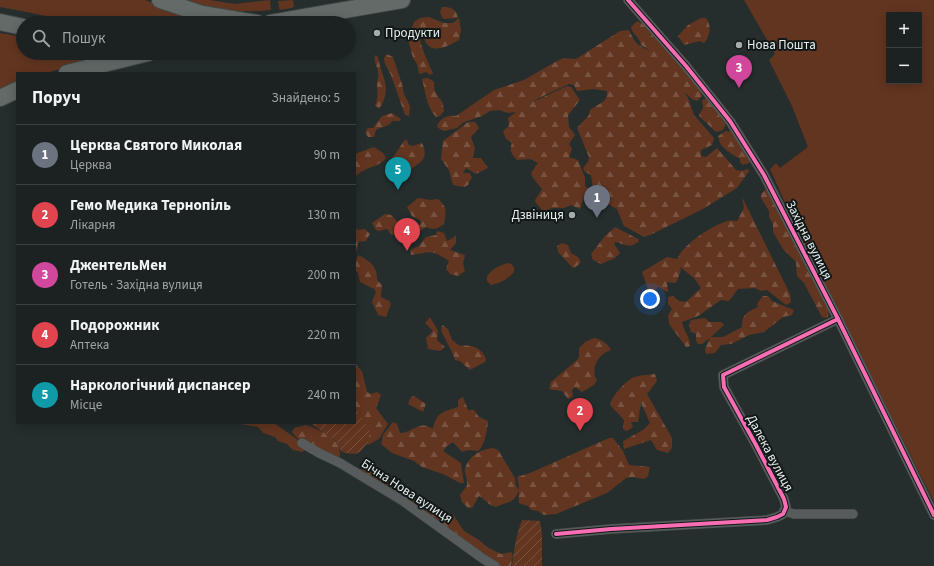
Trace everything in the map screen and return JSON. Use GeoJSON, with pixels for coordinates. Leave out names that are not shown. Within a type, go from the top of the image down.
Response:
{"type":"FeatureCollection","features":[{"type":"Feature","properties":{"kind":"highway"},"geometry":{"type":"LineString","coordinates":[[160,0],[202,14],[214,16]]}},
{"type":"Feature","properties":{"kind":"highway"},"geometry":{"type":"LineString","coordinates":[[310,16],[402,0]]}},
{"type":"Feature","properties":{"kind":"highway"},"geometry":{"type":"LineString","coordinates":[[0,22],[16,25]]}},
{"type":"Feature","properties":{"kind":"highway"},"geometry":{"type":"LineString","coordinates":[[71,72],[120,60]]}},
{"type":"Feature","properties":{"kind":"highway"},"geometry":{"type":"LineString","coordinates":[[0,98],[16,90]]}},
{"type":"Feature","properties":{"kind":"street","name":"Західна вулиця"},"geometry":{"type":"LineString","coordinates":[[628,0],[686,66],[730,121],[764,175],[838,319],[934,515]]}},
{"type":"Feature","properties":{"kind":"street","name":"Далека вулиця"},"geometry":{"type":"LineString","coordinates":[[556,534],[611,528],[767,520],[777,518],[784,514],[786,507],[784,499],[724,387],[723,375],[838,319]]}},
{"type":"Feature","properties":{"kind":"street","name":"Бічна Нова вулиця"},"geometry":{"type":"LineString","coordinates":[[302,442],[403,501],[495,566]]}},
{"type":"Feature","properties":{"kind":"street","name":"Далека вулиця"},"geometry":{"type":"LineString","coordinates":[[784,511],[794,514],[853,514]]}},
{"type":"Feature","properties":{"kind":"green space"},"geometry":{"type":"Polygon","coordinates":[[[0,0],[145,0],[191,16],[48,16],[0,7],[0,0]]]}},
{"type":"Feature","properties":{"kind":"green space"},"geometry":{"type":"Polygon","coordinates":[[[176,0],[210,0],[235,4],[270,0],[271,10],[223,10],[176,0]]]}},
{"type":"Feature","properties":{"kind":"green space"},"geometry":{"type":"Polygon","coordinates":[[[293,0],[294,6],[292,8],[280,10],[278,1],[293,0]]]}},
{"type":"Feature","properties":{"kind":"green space"},"geometry":{"type":"Polygon","coordinates":[[[744,0],[934,0],[934,502],[792,218],[770,169],[776,163],[780,168],[808,147],[792,106],[769,60],[775,54],[744,0]]]}},
{"type":"Feature","properties":{"kind":"green space"},"geometry":{"type":"Polygon","coordinates":[[[442,7],[448,7],[454,10],[458,18],[443,19],[440,12],[442,7]]]}},
{"type":"Feature","properties":{"kind":"green space"},"geometry":{"type":"Polygon","coordinates":[[[429,17],[444,23],[453,23],[459,18],[461,30],[459,40],[439,48],[430,47],[426,44],[424,38],[420,37],[427,61],[433,73],[430,75],[426,72],[419,74],[408,40],[414,22],[420,18],[429,17]]]}},
{"type":"Feature","properties":{"kind":"green space"},"geometry":{"type":"Polygon","coordinates":[[[701,18],[706,18],[710,27],[706,40],[704,43],[700,41],[684,45],[678,36],[688,25],[701,18]]]}},
{"type":"Feature","properties":{"kind":"green space"},"geometry":{"type":"Polygon","coordinates":[[[637,21],[654,29],[679,59],[684,71],[696,82],[702,96],[697,101],[692,99],[684,92],[688,98],[694,115],[714,138],[712,145],[701,150],[701,156],[706,157],[717,148],[736,170],[741,171],[748,169],[749,171],[737,188],[701,210],[644,237],[624,226],[617,209],[599,199],[594,194],[591,175],[585,172],[583,168],[588,162],[589,157],[577,128],[589,115],[590,110],[604,101],[607,96],[607,91],[594,89],[577,91],[574,85],[569,84],[531,103],[567,86],[571,87],[580,100],[568,115],[569,127],[575,135],[569,144],[572,149],[569,157],[578,160],[585,178],[585,186],[589,189],[592,196],[583,200],[580,209],[571,205],[564,208],[553,208],[543,211],[536,203],[535,200],[542,189],[531,173],[538,163],[530,159],[517,160],[512,153],[512,143],[506,139],[503,131],[509,126],[508,118],[516,112],[508,113],[499,110],[490,111],[482,116],[464,122],[457,128],[444,131],[438,128],[437,125],[443,118],[448,116],[456,116],[494,90],[524,80],[564,58],[576,59],[620,31],[629,30],[637,43],[650,51],[641,45],[633,32],[631,27],[637,21]]]}},
{"type":"Feature","properties":{"kind":"green space"},"geometry":{"type":"Polygon","coordinates":[[[0,33],[16,36],[16,60],[95,60],[50,72],[16,72],[16,84],[0,91],[0,33]]]}},
{"type":"Feature","properties":{"kind":"green space"},"geometry":{"type":"Polygon","coordinates":[[[387,54],[393,57],[404,94],[410,106],[409,116],[405,115],[391,75],[385,64],[384,58],[387,54]]]}},
{"type":"Feature","properties":{"kind":"green space"},"geometry":{"type":"Polygon","coordinates":[[[375,55],[378,57],[386,89],[383,102],[379,109],[375,105],[377,97],[378,71],[375,55]]]}},
{"type":"Feature","properties":{"kind":"green space"},"geometry":{"type":"Polygon","coordinates":[[[426,78],[434,82],[435,90],[444,107],[444,111],[440,116],[436,117],[428,104],[422,79],[426,78]]]}},
{"type":"Feature","properties":{"kind":"green space"},"geometry":{"type":"Polygon","coordinates":[[[705,99],[712,102],[720,113],[726,124],[723,130],[716,132],[700,117],[699,115],[703,108],[702,100],[705,99]]]}},
{"type":"Feature","properties":{"kind":"green space"},"geometry":{"type":"Polygon","coordinates":[[[392,113],[401,119],[399,121],[392,121],[387,126],[376,130],[374,137],[368,137],[365,132],[368,128],[373,128],[382,116],[392,113]]]}},
{"type":"Feature","properties":{"kind":"green space"},"geometry":{"type":"Polygon","coordinates":[[[468,122],[475,122],[479,128],[471,137],[475,148],[473,158],[481,158],[488,168],[476,174],[466,168],[463,173],[469,173],[472,177],[468,185],[464,187],[453,185],[449,170],[441,159],[443,141],[468,122]]]}},
{"type":"Feature","properties":{"kind":"green space"},"geometry":{"type":"Polygon","coordinates":[[[726,131],[732,132],[750,158],[749,163],[743,165],[740,162],[740,159],[721,145],[718,136],[726,131]]]}},
{"type":"Feature","properties":{"kind":"green space"},"geometry":{"type":"Polygon","coordinates":[[[406,139],[409,145],[412,146],[422,143],[425,154],[423,160],[408,171],[403,172],[403,166],[394,167],[392,158],[406,139]]]}},
{"type":"Feature","properties":{"kind":"green space"},"geometry":{"type":"Polygon","coordinates":[[[374,147],[383,153],[386,158],[381,163],[362,171],[356,176],[356,154],[374,147]]]}},
{"type":"Feature","properties":{"kind":"green space"},"geometry":{"type":"Polygon","coordinates":[[[766,189],[785,223],[808,272],[828,304],[828,317],[822,317],[804,283],[797,276],[796,262],[783,249],[773,232],[773,224],[769,217],[769,211],[761,198],[761,194],[766,189]]]}},
{"type":"Feature","properties":{"kind":"green space"},"geometry":{"type":"Polygon","coordinates":[[[742,197],[790,294],[791,302],[786,305],[767,290],[761,291],[755,288],[738,289],[729,301],[721,300],[698,316],[682,322],[690,342],[690,346],[686,347],[669,324],[668,315],[672,309],[668,304],[668,297],[673,296],[679,301],[686,302],[701,288],[694,278],[680,267],[681,270],[677,281],[675,283],[667,282],[667,292],[658,287],[650,295],[642,272],[667,257],[677,259],[692,241],[714,227],[729,221],[737,221],[744,208],[742,197]]]}},
{"type":"Feature","properties":{"kind":"green space"},"geometry":{"type":"Polygon","coordinates":[[[418,198],[430,200],[438,199],[441,202],[446,210],[444,224],[435,228],[426,227],[419,232],[416,229],[421,223],[420,220],[412,216],[407,207],[418,198]]]}},
{"type":"Feature","properties":{"kind":"green space"},"geometry":{"type":"Polygon","coordinates":[[[385,214],[391,215],[400,224],[400,230],[392,235],[387,229],[379,231],[376,230],[372,223],[385,214]]]}},
{"type":"Feature","properties":{"kind":"green space"},"geometry":{"type":"Polygon","coordinates":[[[615,227],[638,239],[639,241],[630,246],[616,242],[614,244],[620,253],[615,258],[601,264],[593,260],[591,254],[605,236],[615,227]]]}},
{"type":"Feature","properties":{"kind":"green space"},"geometry":{"type":"Polygon","coordinates":[[[356,229],[358,230],[365,229],[370,234],[366,241],[358,242],[357,250],[356,229]]]}},
{"type":"Feature","properties":{"kind":"green space"},"geometry":{"type":"Polygon","coordinates":[[[437,231],[444,233],[447,241],[456,236],[456,243],[450,250],[465,255],[463,264],[465,271],[458,276],[450,274],[446,269],[449,261],[438,254],[430,252],[411,255],[410,250],[419,246],[426,237],[436,235],[437,231]]]}},
{"type":"Feature","properties":{"kind":"green space"},"geometry":{"type":"Polygon","coordinates":[[[562,243],[568,245],[571,253],[578,257],[581,262],[577,266],[573,268],[558,252],[557,246],[562,243]]]}},
{"type":"Feature","properties":{"kind":"green space"},"geometry":{"type":"Polygon","coordinates":[[[358,255],[366,259],[372,264],[376,271],[377,280],[382,285],[381,297],[389,301],[391,304],[386,317],[378,315],[372,302],[376,292],[374,289],[360,282],[356,271],[356,260],[358,255]]]}},
{"type":"Feature","properties":{"kind":"green space"},"geometry":{"type":"Polygon","coordinates":[[[510,263],[514,267],[514,272],[510,276],[501,282],[491,285],[487,281],[487,276],[491,271],[510,263]]]}},
{"type":"Feature","properties":{"kind":"green space"},"geometry":{"type":"Polygon","coordinates":[[[763,296],[768,296],[772,301],[794,310],[792,315],[783,317],[764,332],[749,335],[731,344],[721,345],[715,353],[706,354],[705,349],[710,338],[702,344],[698,344],[696,341],[696,334],[691,332],[689,325],[691,320],[705,318],[709,322],[721,322],[724,325],[711,337],[723,337],[742,327],[743,319],[746,314],[758,307],[757,304],[763,296]]]}},
{"type":"Feature","properties":{"kind":"green space"},"geometry":{"type":"Polygon","coordinates":[[[430,317],[438,331],[437,340],[445,347],[440,351],[428,349],[426,338],[433,331],[425,323],[430,317]]]}},
{"type":"Feature","properties":{"kind":"green space"},"geometry":{"type":"Polygon","coordinates":[[[442,325],[448,329],[452,340],[460,346],[472,346],[482,352],[486,359],[485,362],[470,370],[460,361],[455,360],[441,331],[442,325]]]}},
{"type":"Feature","properties":{"kind":"green space"},"geometry":{"type":"Polygon","coordinates":[[[594,338],[604,342],[611,350],[602,355],[596,362],[594,371],[597,380],[594,385],[582,392],[575,387],[572,390],[573,397],[568,399],[562,391],[549,389],[551,382],[577,360],[579,357],[579,348],[585,342],[594,338]]]}},
{"type":"Feature","properties":{"kind":"green space"},"geometry":{"type":"Polygon","coordinates":[[[356,365],[362,371],[367,392],[371,394],[377,392],[381,395],[376,408],[388,424],[379,439],[368,445],[365,442],[356,412],[356,365]]]}},
{"type":"Feature","properties":{"kind":"green space"},"geometry":{"type":"Polygon","coordinates":[[[655,374],[657,381],[647,394],[672,438],[672,448],[668,453],[657,450],[651,440],[624,449],[623,441],[643,430],[650,423],[641,403],[638,422],[631,422],[633,427],[627,431],[623,429],[624,420],[610,405],[611,402],[619,390],[632,378],[655,374]]]}},
{"type":"Feature","properties":{"kind":"green space"},"geometry":{"type":"Polygon","coordinates":[[[414,396],[426,404],[423,412],[408,404],[411,397],[414,396]]]}},
{"type":"Feature","properties":{"kind":"green space"},"geometry":{"type":"Polygon","coordinates":[[[463,397],[468,410],[474,410],[479,417],[488,421],[484,442],[478,451],[469,450],[462,452],[453,442],[443,451],[461,463],[464,483],[460,483],[443,474],[422,467],[414,461],[392,453],[381,444],[383,435],[393,422],[397,424],[400,433],[423,425],[433,428],[439,415],[445,411],[458,407],[458,400],[463,397]]]}},
{"type":"Feature","properties":{"kind":"green space"},"geometry":{"type":"Polygon","coordinates":[[[356,408],[370,432],[368,442],[360,452],[355,454],[341,451],[335,440],[311,424],[356,424],[356,408]]]}},
{"type":"Feature","properties":{"kind":"green space"},"geometry":{"type":"Polygon","coordinates":[[[241,424],[275,424],[298,440],[306,450],[302,452],[293,450],[287,444],[278,441],[275,437],[263,433],[258,427],[241,424]]]}},
{"type":"Feature","properties":{"kind":"green space"},"geometry":{"type":"Polygon","coordinates":[[[306,425],[318,429],[338,444],[340,456],[337,459],[307,445],[292,432],[294,428],[306,425]]]}},
{"type":"Feature","properties":{"kind":"green space"},"geometry":{"type":"Polygon","coordinates":[[[609,438],[613,438],[623,451],[629,465],[650,467],[648,476],[644,479],[632,477],[626,478],[607,493],[556,514],[544,515],[519,503],[519,487],[517,477],[530,473],[609,438]]]}},
{"type":"Feature","properties":{"kind":"green space"},"geometry":{"type":"Polygon","coordinates":[[[493,448],[498,450],[515,478],[516,486],[519,490],[517,495],[510,502],[496,507],[479,496],[472,508],[468,508],[462,502],[460,495],[467,485],[465,469],[467,464],[476,454],[493,448]]]}},
{"type":"Feature","properties":{"kind":"green space"},"geometry":{"type":"Polygon","coordinates":[[[360,469],[377,472],[421,501],[454,516],[464,531],[487,547],[501,554],[511,552],[513,555],[511,566],[498,566],[359,472],[360,469]]]}},
{"type":"Feature","properties":{"kind":"green space"},"geometry":{"type":"Polygon","coordinates":[[[522,520],[540,521],[542,534],[542,566],[512,566],[514,548],[522,520]]]}},
{"type":"Feature","properties":{"kind":"cycle path"},"geometry":{"type":"LineString","coordinates":[[628,0],[686,66],[730,121],[764,175],[838,319],[934,515]]}},
{"type":"Feature","properties":{"kind":"cycle path"},"geometry":{"type":"LineString","coordinates":[[556,534],[611,529],[767,520],[783,514],[786,507],[784,499],[724,387],[723,375],[838,319]]}},
{"type":"Feature","properties":{"kind":"place","name":"Продукти"},"geometry":{"type":"Point","coordinates":[377,33]}},
{"type":"Feature","properties":{"kind":"place","name":"Нова Пошта"},"geometry":{"type":"Point","coordinates":[739,45]}},
{"type":"Feature","properties":{"kind":"place","name":"ДжентельМен"},"geometry":{"type":"Point","coordinates":[739,88]}},
{"type":"Feature","properties":{"kind":"place","name":"Наркологічний диспансер"},"geometry":{"type":"Point","coordinates":[398,190]}},
{"type":"Feature","properties":{"kind":"place","name":"Дзвіниця"},"geometry":{"type":"Point","coordinates":[572,215]}},
{"type":"Feature","properties":{"kind":"place","name":"Церква Святого Миколая"},"geometry":{"type":"Point","coordinates":[597,218]}},
{"type":"Feature","properties":{"kind":"place","name":"Подорожник"},"geometry":{"type":"Point","coordinates":[407,251]}},
{"type":"Feature","properties":{"kind":"place","name":"Гемо Медика Тернопіль"},"geometry":{"type":"Point","coordinates":[580,431]}}]}
